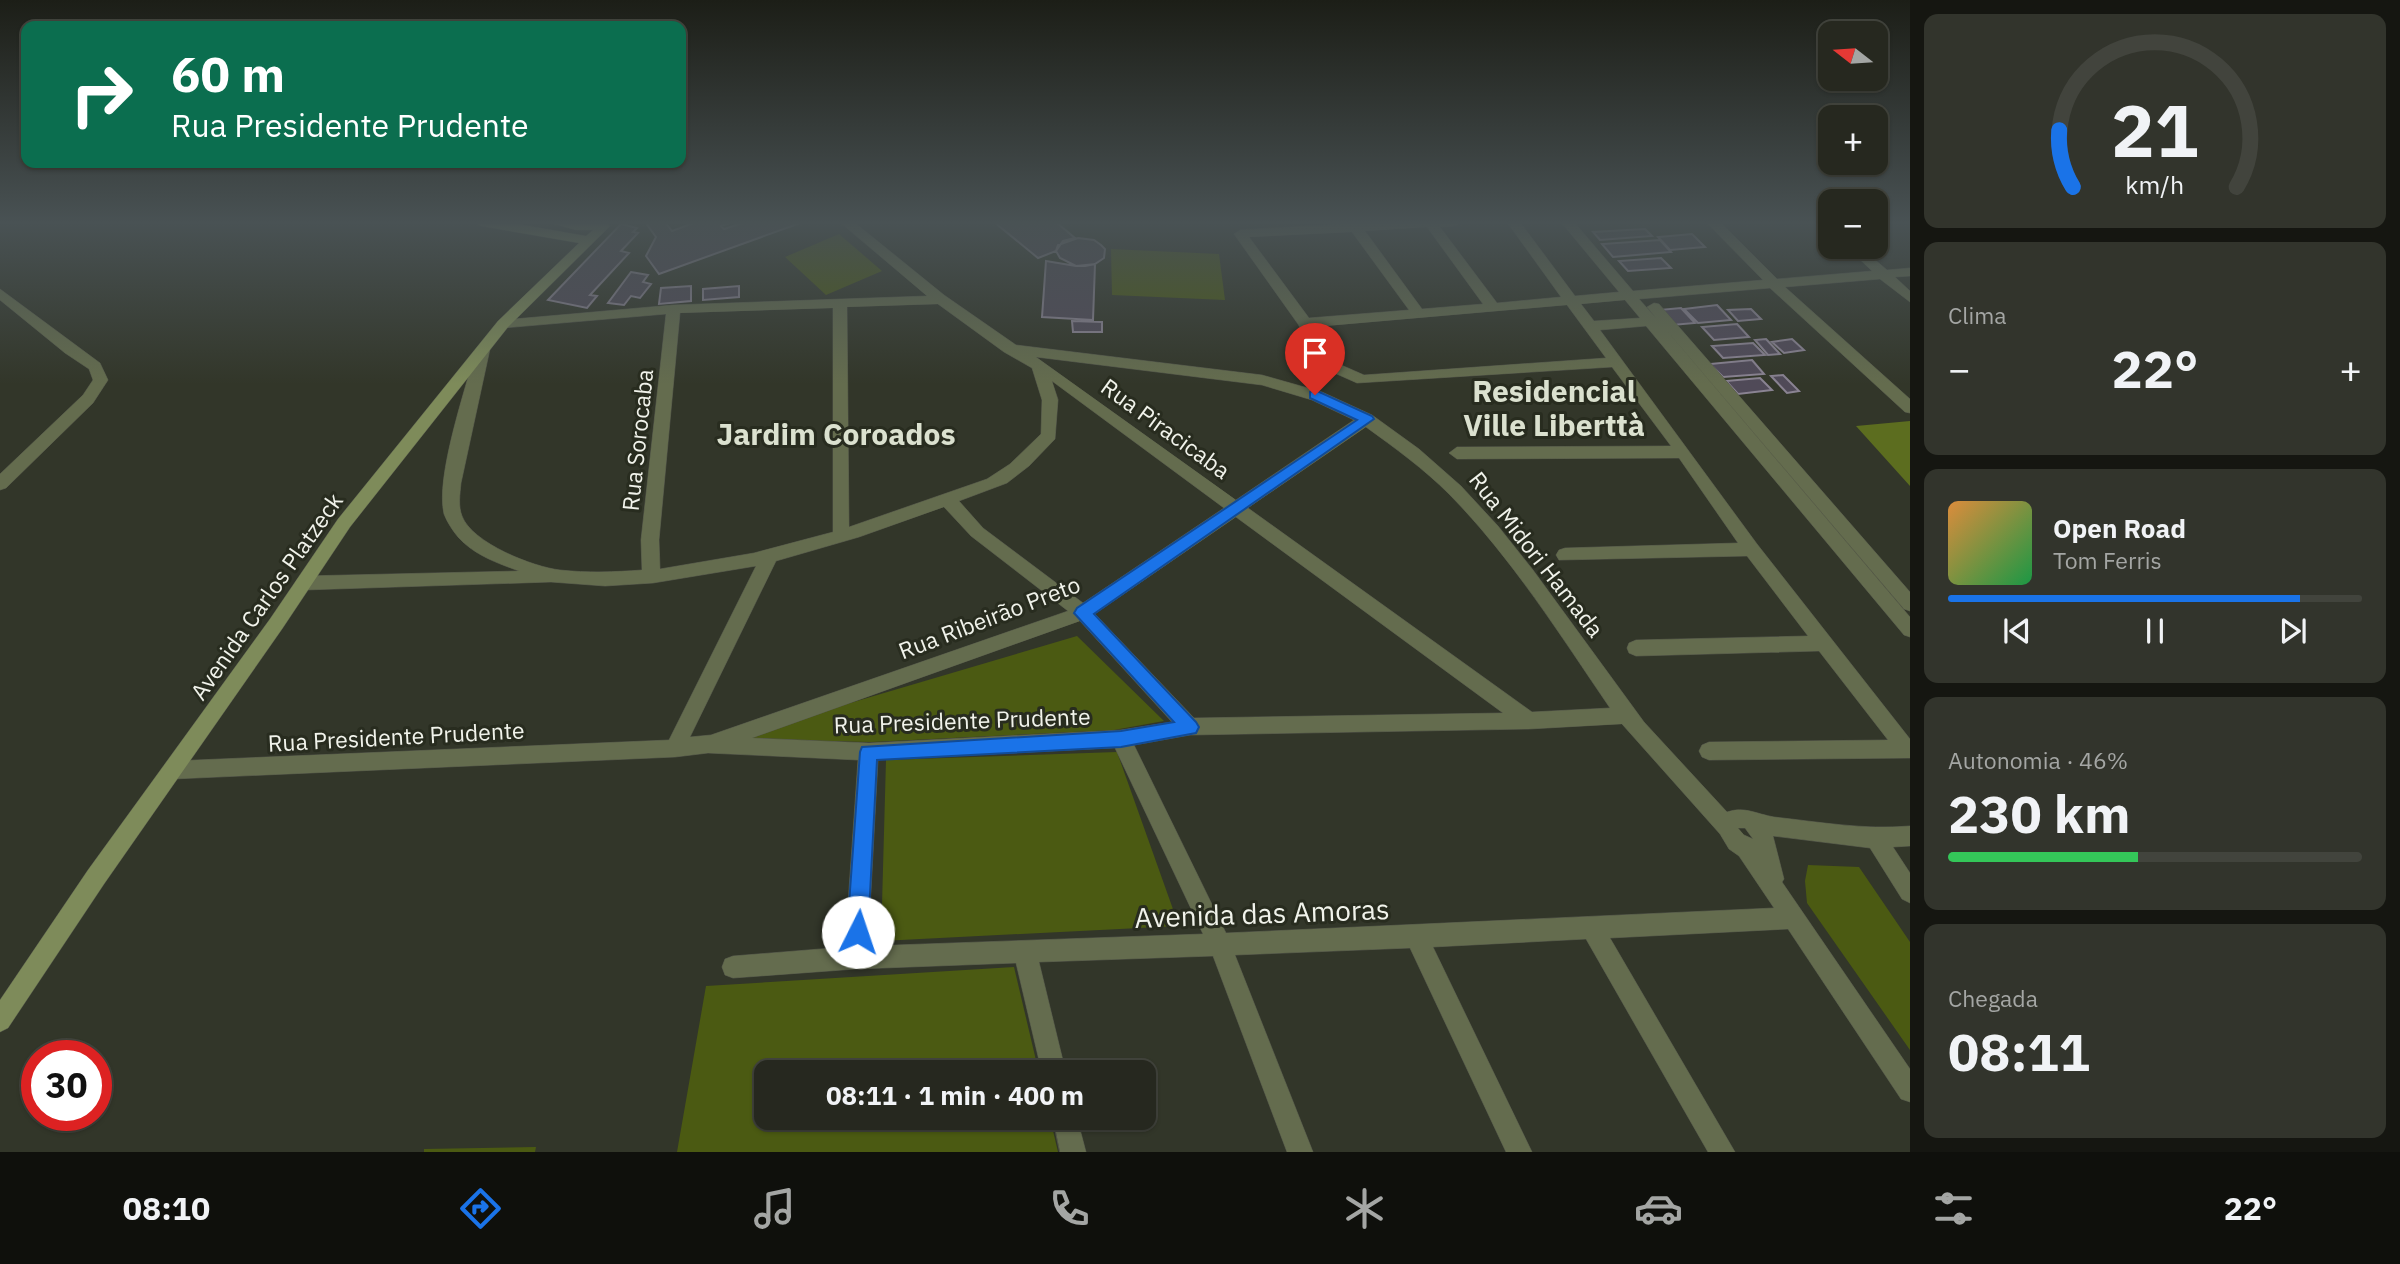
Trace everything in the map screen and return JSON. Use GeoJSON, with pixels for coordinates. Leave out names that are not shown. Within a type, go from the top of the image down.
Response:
{"type":"FeatureCollection","features":[{"type":"Feature","properties":{"kind":"main road","name":"Avenida Carlos Platzeck"},"geometry":{"type":"LineString","coordinates":[[0,1020],[96,877],[344,523],[503,324],[551,276]]}},
{"type":"Feature","properties":{"kind":"street","name":"Rua Piracicaba"},"geometry":{"type":"LineString","coordinates":[[910,276],[939,300],[1009,349],[1039,365],[1529,720]]}},
{"type":"Feature","properties":{"kind":"street"},"geometry":{"type":"LineString","coordinates":[[1270,276],[1305,323],[1326,364],[1362,380],[1617,362]]}},
{"type":"Feature","properties":{"kind":"street"},"geometry":{"type":"LineString","coordinates":[[1391,276],[1418,313]]}},
{"type":"Feature","properties":{"kind":"street"},"geometry":{"type":"LineString","coordinates":[[1470,276],[1493,307]]}},
{"type":"Feature","properties":{"kind":"street"},"geometry":{"type":"LineString","coordinates":[[1553,276],[1751,549],[1908,749]]}},
{"type":"Feature","properties":{"kind":"street"},"geometry":{"type":"LineString","coordinates":[[1619,276],[1762,432],[1910,604]]}},
{"type":"Feature","properties":{"kind":"street"},"geometry":{"type":"LineString","coordinates":[[1623,276],[1638,296],[1651,321],[1910,630]]}},
{"type":"Feature","properties":{"kind":"street"},"geometry":{"type":"LineString","coordinates":[[1766,276],[1909,408]]}},
{"type":"Feature","properties":{"kind":"street"},"geometry":{"type":"LineString","coordinates":[[1305,323],[1859,276]]}},
{"type":"Feature","properties":{"kind":"street"},"geometry":{"type":"LineString","coordinates":[[1885,276],[1910,298]]}},
{"type":"Feature","properties":{"kind":"street"},"geometry":{"type":"LineString","coordinates":[[0,293],[69,351],[95,366],[101,380],[88,399],[0,484]]}},
{"type":"Feature","properties":{"kind":"street"},"geometry":{"type":"LineString","coordinates":[[503,324],[673,309],[939,300]]}},
{"type":"Feature","properties":{"kind":"street"},"geometry":{"type":"LineString","coordinates":[[840,303],[841,535]]}},
{"type":"Feature","properties":{"kind":"street","name":"Rua Sorocaba"},"geometry":{"type":"LineString","coordinates":[[651,576],[650,540],[673,309]]}},
{"type":"Feature","properties":{"kind":"street"},"geometry":{"type":"LineString","coordinates":[[1590,326],[1651,321]]}},
{"type":"Feature","properties":{"kind":"street"},"geometry":{"type":"LineString","coordinates":[[483,349],[452,483],[452,514],[472,542],[500,557],[557,576]]}},
{"type":"Feature","properties":{"kind":"street","name":"Rua Midori Hamada"},"geometry":{"type":"LineString","coordinates":[[1009,349],[1234,374],[1315,395],[1367,419],[1421,457],[1456,488],[1550,605],[1627,715],[1697,793],[1749,834],[1792,918],[1910,1090]]}},
{"type":"Feature","properties":{"kind":"street"},"geometry":{"type":"LineString","coordinates":[[304,583],[651,576],[770,555],[872,528],[995,482],[1027,458],[1049,435],[1049,400],[1039,365]]}},
{"type":"Feature","properties":{"kind":"street","name":"Rua Ribeirão Preto"},"geometry":{"type":"LineString","coordinates":[[708,744],[1083,613],[1236,507],[1339,441],[1367,419]]}},
{"type":"Feature","properties":{"kind":"street"},"geometry":{"type":"LineString","coordinates":[[1744,433],[1762,432]]}},
{"type":"Feature","properties":{"kind":"street"},"geometry":{"type":"LineString","coordinates":[[1457,453],[1683,452]]}},
{"type":"Feature","properties":{"kind":"street"},"geometry":{"type":"LineString","coordinates":[[947,499],[977,531],[1083,613],[1190,727]]}},
{"type":"Feature","properties":{"kind":"street"},"geometry":{"type":"LineString","coordinates":[[1565,555],[1751,549]]}},
{"type":"Feature","properties":{"kind":"street"},"geometry":{"type":"LineString","coordinates":[[675,748],[770,555]]}},
{"type":"Feature","properties":{"kind":"street"},"geometry":{"type":"LineString","coordinates":[[1875,588],[1895,586]]}},
{"type":"Feature","properties":{"kind":"street"},"geometry":{"type":"LineString","coordinates":[[1636,648],[1825,643]]}},
{"type":"Feature","properties":{"kind":"street","name":"Rua Presidente Prudente"},"geometry":{"type":"LineString","coordinates":[[173,770],[675,748],[708,744],[869,752],[1121,739],[1190,727],[1529,720],[1627,715]]}},
{"type":"Feature","properties":{"kind":"street"},"geometry":{"type":"LineString","coordinates":[[1121,739],[1219,943],[1300,1152]]}},
{"type":"Feature","properties":{"kind":"street"},"geometry":{"type":"LineString","coordinates":[[1709,751],[1908,749]]}},
{"type":"Feature","properties":{"kind":"street"},"geometry":{"type":"LineString","coordinates":[[856,958],[869,752]]}},
{"type":"Feature","properties":{"kind":"street"},"geometry":{"type":"LineString","coordinates":[[1749,834],[1794,828],[1876,839],[1910,836]]}},
{"type":"Feature","properties":{"kind":"street"},"geometry":{"type":"LineString","coordinates":[[1876,839],[1910,892]]}},
{"type":"Feature","properties":{"kind":"street","name":"Avenida das Amoras"},"geometry":{"type":"LineString","coordinates":[[733,967],[856,958],[1416,937],[1792,918]]}},
{"type":"Feature","properties":{"kind":"street"},"geometry":{"type":"LineString","coordinates":[[1591,927],[1722,1152]]}},
{"type":"Feature","properties":{"kind":"street"},"geometry":{"type":"LineString","coordinates":[[1416,937],[1519,1152]]}},
{"type":"Feature","properties":{"kind":"street"},"geometry":{"type":"LineString","coordinates":[[1026,952],[1051,1060]]}},
{"type":"Feature","properties":{"kind":"street"},"geometry":{"type":"LineString","coordinates":[[1068,1130],[1073,1152]]}},
{"type":"Feature","properties":{"kind":"green space"},"geometry":{"type":"Polygon","coordinates":[[[805,276],[871,276],[826,295],[805,276]]]}},
{"type":"Feature","properties":{"kind":"green space"},"geometry":{"type":"Polygon","coordinates":[[[1112,276],[1222,276],[1225,300],[1112,295],[1112,276]]]}},
{"type":"Feature","properties":{"kind":"green space"},"geometry":{"type":"Polygon","coordinates":[[[1910,421],[1910,486],[1856,426],[1910,421]]]}},
{"type":"Feature","properties":{"kind":"green space"},"geometry":{"type":"Polygon","coordinates":[[[1077,636],[1164,721],[1114,730],[871,742],[728,739],[1077,636]]]}},
{"type":"Feature","properties":{"kind":"green space"},"geometry":{"type":"Polygon","coordinates":[[[1117,752],[1179,926],[881,941],[886,760],[1117,752]]]}},
{"type":"Feature","properties":{"kind":"green space"},"geometry":{"type":"Polygon","coordinates":[[[1808,865],[1859,867],[1910,942],[1910,1050],[1807,903],[1805,881],[1808,865]]]}},
{"type":"Feature","properties":{"kind":"green space"},"geometry":{"type":"Polygon","coordinates":[[[1014,967],[1036,1060],[754,1060],[754,1130],[1053,1130],[1058,1152],[677,1152],[706,986],[1014,967]]]}},
{"type":"Feature","properties":{"kind":"green space"},"geometry":{"type":"Polygon","coordinates":[[[536,1147],[535,1152],[424,1152],[424,1149],[536,1147]]]}},
{"type":"Feature","properties":{"kind":"building"},"geometry":{"type":"Polygon","coordinates":[[[571,276],[608,276],[590,295],[597,296],[587,308],[548,300],[571,276]]]}},
{"type":"Feature","properties":{"kind":"building"},"geometry":{"type":"Polygon","coordinates":[[[628,276],[647,276],[643,282],[651,284],[640,298],[631,296],[624,305],[608,303],[628,276]]]}},
{"type":"Feature","properties":{"kind":"building"},"geometry":{"type":"Polygon","coordinates":[[[1045,276],[1095,276],[1093,320],[1042,317],[1045,276]]]}},
{"type":"Feature","properties":{"kind":"building"},"geometry":{"type":"Polygon","coordinates":[[[691,286],[691,301],[659,304],[661,288],[691,286]]]}},
{"type":"Feature","properties":{"kind":"building"},"geometry":{"type":"Polygon","coordinates":[[[739,286],[739,297],[703,300],[703,289],[739,286]]]}},
{"type":"Feature","properties":{"kind":"building"},"geometry":{"type":"Polygon","coordinates":[[[1717,305],[1731,320],[1698,323],[1684,309],[1717,305]]]}},
{"type":"Feature","properties":{"kind":"building"},"geometry":{"type":"Polygon","coordinates":[[[1681,308],[1695,323],[1672,325],[1659,310],[1681,308]]]}},
{"type":"Feature","properties":{"kind":"building"},"geometry":{"type":"Polygon","coordinates":[[[1751,309],[1761,319],[1738,321],[1728,310],[1751,309]]]}},
{"type":"Feature","properties":{"kind":"building"},"geometry":{"type":"Polygon","coordinates":[[[1072,321],[1102,322],[1102,332],[1073,332],[1072,321]]]}},
{"type":"Feature","properties":{"kind":"building"},"geometry":{"type":"Polygon","coordinates":[[[1737,324],[1749,337],[1714,340],[1702,327],[1737,324]]]}},
{"type":"Feature","properties":{"kind":"building"},"geometry":{"type":"Polygon","coordinates":[[[1766,339],[1780,354],[1768,355],[1755,340],[1766,339]]]}},
{"type":"Feature","properties":{"kind":"building"},"geometry":{"type":"Polygon","coordinates":[[[1792,339],[1804,350],[1784,353],[1772,342],[1792,339]]]}},
{"type":"Feature","properties":{"kind":"building"},"geometry":{"type":"Polygon","coordinates":[[[1753,343],[1765,355],[1723,358],[1712,346],[1753,343]]]}},
{"type":"Feature","properties":{"kind":"building"},"geometry":{"type":"Polygon","coordinates":[[[1752,360],[1764,374],[1723,377],[1710,364],[1752,360]]]}},
{"type":"Feature","properties":{"kind":"building"},"geometry":{"type":"Polygon","coordinates":[[[1783,375],[1799,391],[1787,393],[1771,376],[1783,375]]]}},
{"type":"Feature","properties":{"kind":"building"},"geometry":{"type":"Polygon","coordinates":[[[1760,378],[1772,390],[1738,394],[1726,381],[1760,378]]]}},
{"type":"Feature","properties":{"kind":"district","name":"Residencial Ville Liberttà"},"geometry":{"type":"Point","coordinates":[1554,407]}},
{"type":"Feature","properties":{"kind":"district","name":"Jardim Coroados"},"geometry":{"type":"Point","coordinates":[836,433]}},
{"type":"Feature","properties":{"kind":"route"},"geometry":{"type":"LineString","coordinates":[[858,932],[869,752],[1121,739],[1190,727],[1083,613],[1236,507],[1339,441],[1367,419],[1315,395]]}}]}
